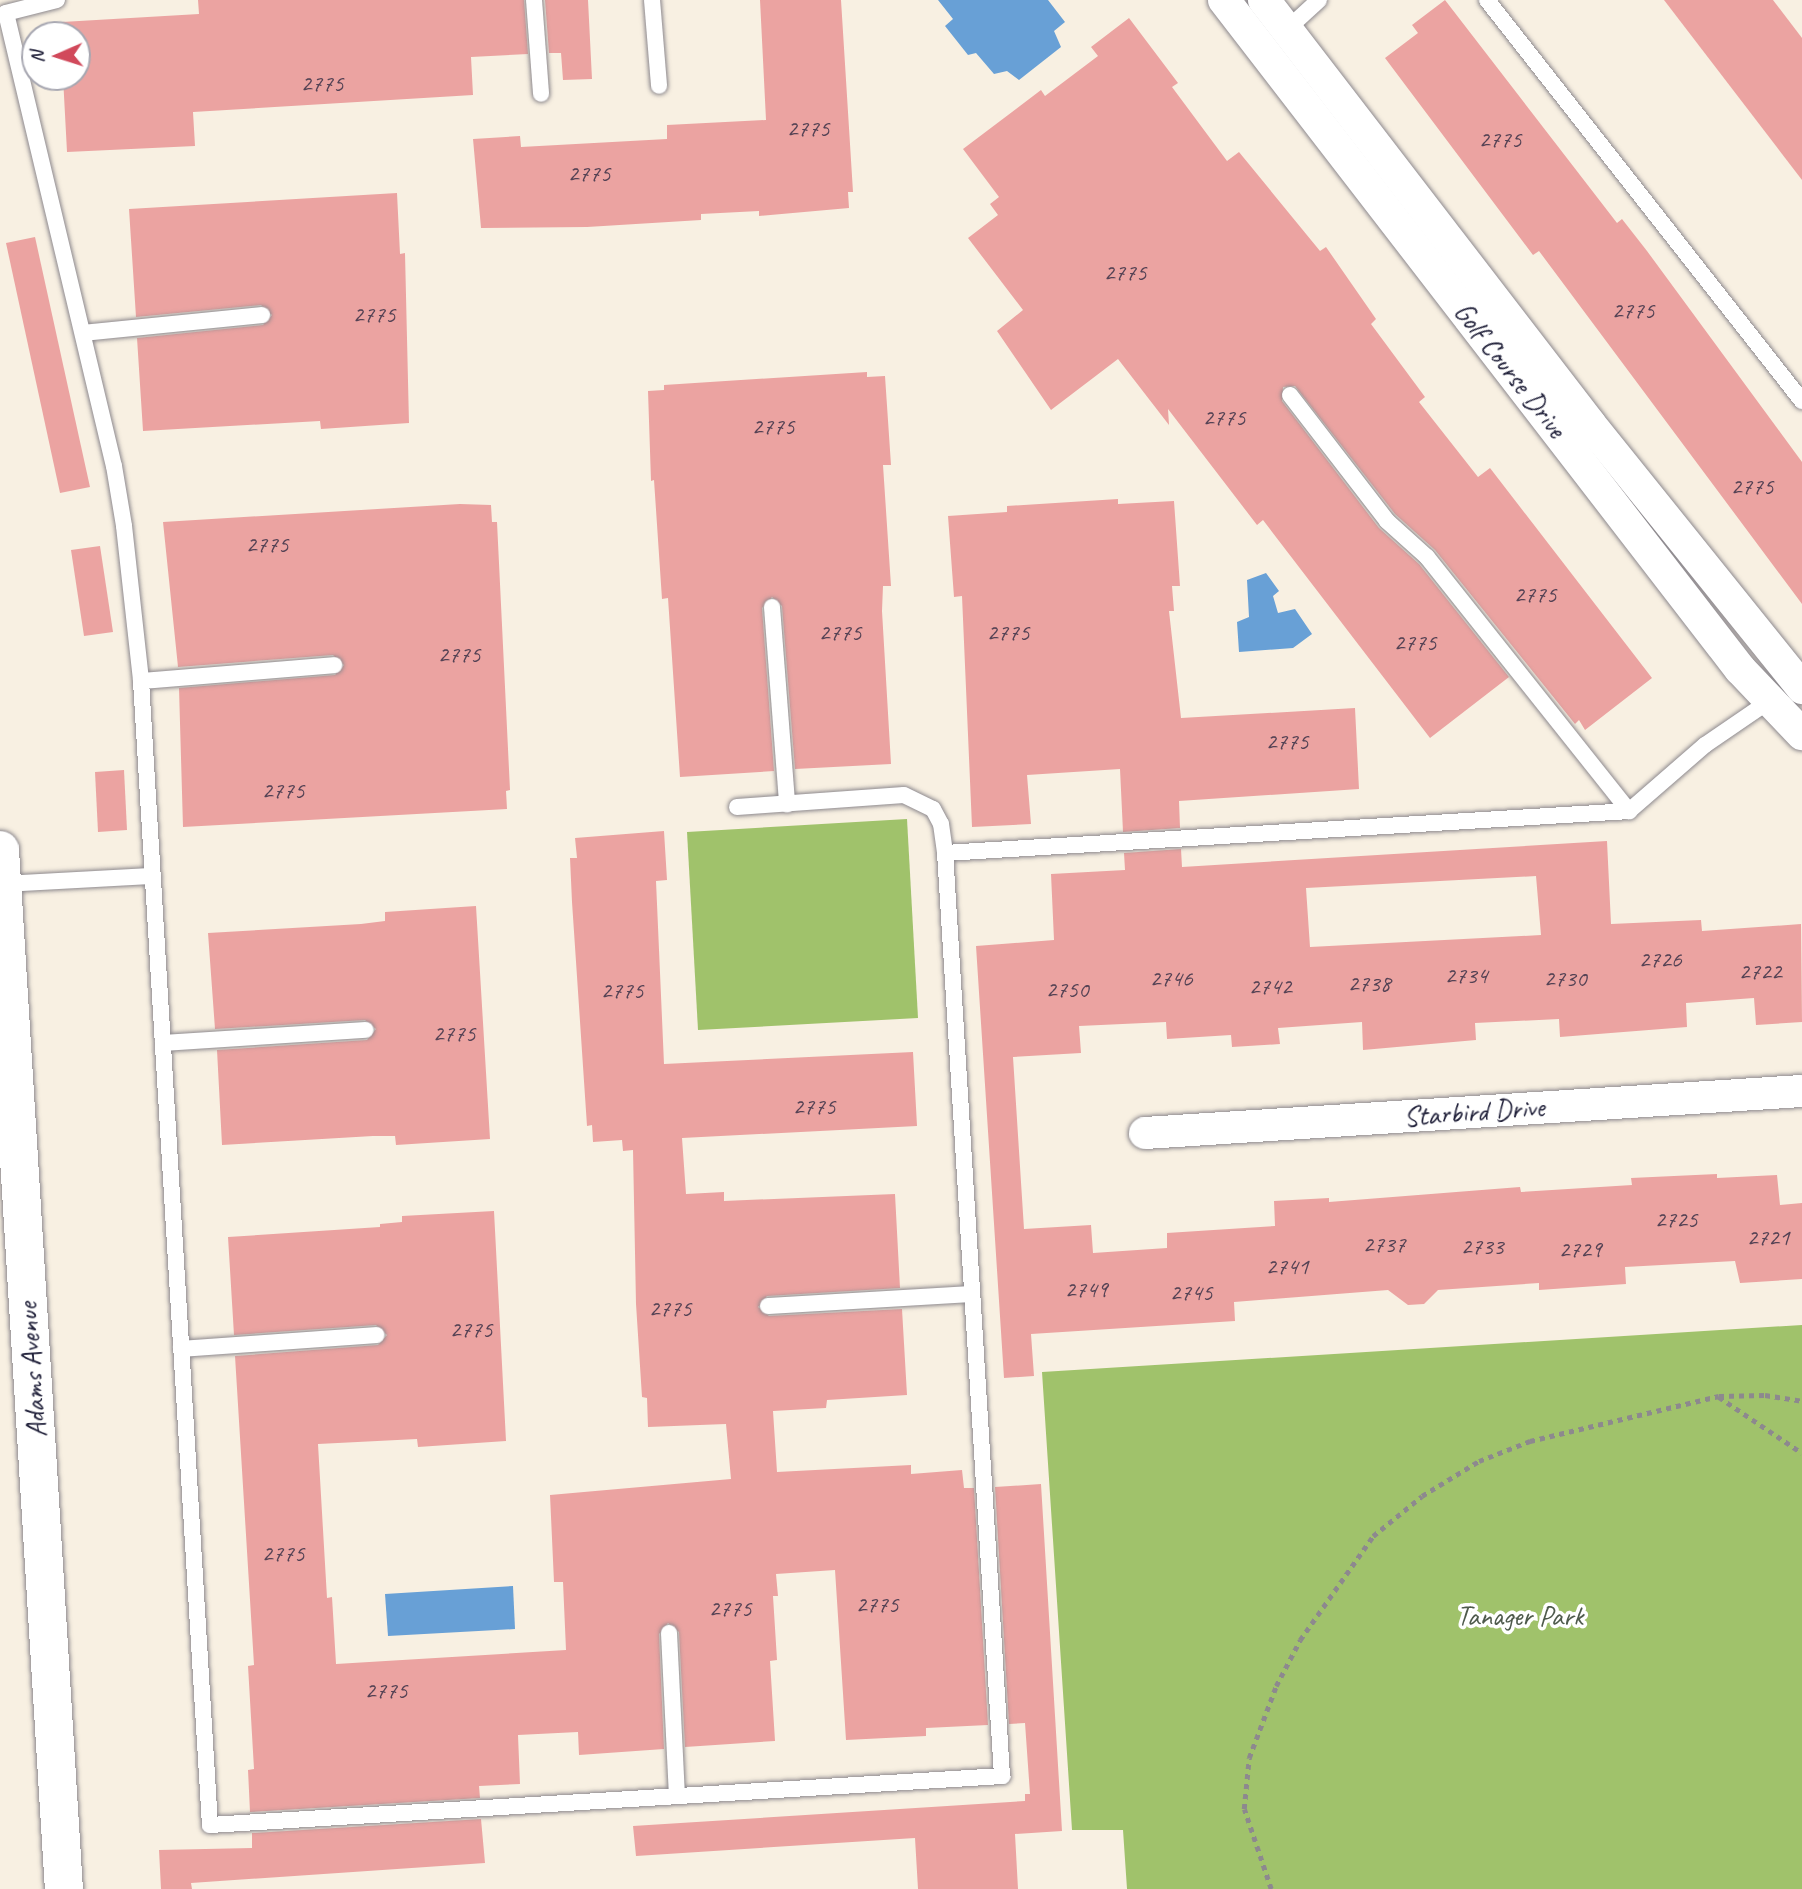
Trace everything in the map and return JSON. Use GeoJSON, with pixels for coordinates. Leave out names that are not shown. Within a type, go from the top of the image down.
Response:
{"type":"FeatureCollection","features":[{"type":"Feature","properties":{"kind":"main road","name":"Adams Avenue"},"geometry":{"type":"LineString","coordinates":[[1,867],[64,1889]]}},
{"type":"Feature","properties":{"kind":"street","name":"Golf Course Drive"},"geometry":{"type":"LineString","coordinates":[[1224,0],[1769,703],[1802,734]]}},
{"type":"Feature","properties":{"kind":"street","name":"Golf Course Drive"},"geometry":{"type":"LineString","coordinates":[[1264,0],[1797,684]]}},
{"type":"Feature","properties":{"kind":"street","name":"Starbird Drive"},"geometry":{"type":"LineString","coordinates":[[1145,1133],[1802,1091]]}},
{"type":"Feature","properties":{"kind":"lane"},"geometry":{"type":"LineString","coordinates":[[57,0],[6,13],[117,478],[141,681],[210,1825],[1003,1776],[945,853],[941,824],[933,809],[919,799],[904,795],[737,807]]}},
{"type":"Feature","properties":{"kind":"lane"},"geometry":{"type":"LineString","coordinates":[[534,0],[541,94]]}},
{"type":"Feature","properties":{"kind":"lane"},"geometry":{"type":"LineString","coordinates":[[652,0],[659,86]]}},
{"type":"Feature","properties":{"kind":"lane"},"geometry":{"type":"LineString","coordinates":[[1264,51],[1319,0]]}},
{"type":"Feature","properties":{"kind":"lane"},"geometry":{"type":"LineString","coordinates":[[1487,0],[1802,401]]}},
{"type":"Feature","properties":{"kind":"lane"},"geometry":{"type":"LineString","coordinates":[[83,333],[262,315]]}},
{"type":"Feature","properties":{"kind":"lane"},"geometry":{"type":"LineString","coordinates":[[1290,395],[1387,521],[1427,557],[1629,811]]}},
{"type":"Feature","properties":{"kind":"lane"},"geometry":{"type":"LineString","coordinates":[[772,607],[787,804]]}},
{"type":"Feature","properties":{"kind":"lane"},"geometry":{"type":"LineString","coordinates":[[141,681],[334,665]]}},
{"type":"Feature","properties":{"kind":"lane"},"geometry":{"type":"LineString","coordinates":[[945,853],[1629,811],[1705,745],[1797,684]]}},
{"type":"Feature","properties":{"kind":"lane"},"geometry":{"type":"LineString","coordinates":[[1,867],[152,876]]}},
{"type":"Feature","properties":{"kind":"lane"},"geometry":{"type":"LineString","coordinates":[[163,1043],[366,1030]]}},
{"type":"Feature","properties":{"kind":"lane"},"geometry":{"type":"LineString","coordinates":[[768,1306],[972,1294]]}},
{"type":"Feature","properties":{"kind":"lane"},"geometry":{"type":"LineString","coordinates":[[181,1349],[377,1335]]}},
{"type":"Feature","properties":{"kind":"lane"},"geometry":{"type":"LineString","coordinates":[[669,1633],[677,1796]]}},
{"type":"Feature","properties":{"kind":"path"},"geometry":{"type":"LineString","coordinates":[[1271,1889],[1244,1809],[1248,1758],[1276,1686],[1300,1640],[1373,1536],[1422,1496],[1479,1461],[1530,1441],[1718,1396],[1765,1395],[1802,1401]]}},
{"type":"Feature","properties":{"kind":"path"},"geometry":{"type":"LineString","coordinates":[[1718,1396],[1802,1454]]}},
{"type":"Feature","properties":{"kind":"green space"},"geometry":{"type":"Polygon","coordinates":[[[907,819],[918,1018],[698,1030],[687,832],[907,819]]]}},
{"type":"Feature","properties":{"kind":"green space","name":"Tanager Park"},"geometry":{"type":"Polygon","coordinates":[[[1802,1325],[1802,1889],[1127,1889],[1123,1830],[1072,1830],[1042,1372],[1802,1325]]]}},
{"type":"Feature","properties":{"kind":"water"},"geometry":{"type":"Polygon","coordinates":[[[938,0],[1048,0],[1065,22],[1054,31],[1061,47],[1019,80],[1007,71],[994,74],[976,53],[968,55],[945,26],[953,19],[938,0]]]}},
{"type":"Feature","properties":{"kind":"water"},"geometry":{"type":"Polygon","coordinates":[[[1266,573],[1279,591],[1273,596],[1278,613],[1295,609],[1312,634],[1293,648],[1239,652],[1237,622],[1249,617],[1247,580],[1266,573]]]}},
{"type":"Feature","properties":{"kind":"water"},"geometry":{"type":"Polygon","coordinates":[[[513,1586],[515,1629],[388,1636],[385,1594],[513,1586]]]}},
{"type":"Feature","properties":{"kind":"building"},"geometry":{"type":"Polygon","coordinates":[[[198,0],[524,0],[528,54],[471,57],[473,95],[193,112],[195,146],[67,152],[64,91],[91,91],[91,21],[79,21],[199,14],[198,0]]]}},
{"type":"Feature","properties":{"kind":"building"},"geometry":{"type":"Polygon","coordinates":[[[545,0],[588,0],[592,79],[563,80],[561,53],[549,53],[545,0]]]}},
{"type":"Feature","properties":{"kind":"building"},"geometry":{"type":"Polygon","coordinates":[[[760,0],[841,0],[853,192],[848,192],[849,208],[759,216],[759,211],[701,214],[701,220],[587,227],[481,228],[473,139],[520,136],[521,147],[667,139],[667,125],[766,120],[760,0]]]}},
{"type":"Feature","properties":{"kind":"building"},"geometry":{"type":"Polygon","coordinates":[[[1445,0],[1617,223],[1622,219],[1647,251],[1802,462],[1802,604],[1539,251],[1533,255],[1385,58],[1418,33],[1412,25],[1445,0]]]}},
{"type":"Feature","properties":{"kind":"building"},"geometry":{"type":"Polygon","coordinates":[[[1664,0],[1773,0],[1802,38],[1802,180],[1664,0]]]}},
{"type":"Feature","properties":{"kind":"building"},"geometry":{"type":"Polygon","coordinates":[[[1129,18],[1178,83],[1172,87],[1227,161],[1239,152],[1320,251],[1326,247],[1376,319],[1371,324],[1425,397],[1419,402],[1478,477],[1490,468],[1652,678],[1585,730],[1579,720],[1575,724],[1435,550],[1395,514],[1295,386],[1283,387],[1282,401],[1379,528],[1419,564],[1509,677],[1430,738],[1263,520],[1257,525],[1168,409],[1169,425],[1118,359],[1051,410],[997,331],[1023,310],[968,238],[998,215],[990,204],[999,197],[963,149],[1041,90],[1045,96],[1098,56],[1091,47],[1129,18]]]}},
{"type":"Feature","properties":{"kind":"building"},"geometry":{"type":"Polygon","coordinates":[[[397,193],[400,254],[405,253],[409,423],[321,429],[320,421],[143,431],[137,338],[263,325],[272,315],[261,305],[136,317],[129,209],[397,193]]]}},
{"type":"Feature","properties":{"kind":"building"},"geometry":{"type":"Polygon","coordinates":[[[35,237],[90,487],[60,493],[6,243],[35,237]]]}},
{"type":"Feature","properties":{"kind":"building"},"geometry":{"type":"Polygon","coordinates":[[[867,372],[867,377],[885,376],[891,465],[883,465],[891,586],[883,586],[882,611],[891,764],[795,769],[782,606],[772,597],[762,608],[774,771],[680,777],[668,598],[662,599],[654,480],[651,481],[648,391],[664,390],[664,385],[867,372]]]}},
{"type":"Feature","properties":{"kind":"building"},"geometry":{"type":"Polygon","coordinates":[[[1118,499],[1118,504],[1174,501],[1180,586],[1172,586],[1174,611],[1169,611],[1181,718],[1355,708],[1359,789],[1179,801],[1180,828],[1123,832],[1120,769],[1027,775],[1031,824],[972,827],[962,596],[954,597],[948,516],[1007,512],[1007,506],[1118,499]]]}},
{"type":"Feature","properties":{"kind":"building"},"geometry":{"type":"Polygon","coordinates":[[[460,504],[491,505],[492,522],[497,522],[510,790],[506,791],[507,809],[183,827],[179,688],[335,675],[344,665],[333,655],[178,667],[163,522],[460,504]]]}},
{"type":"Feature","properties":{"kind":"building"},"geometry":{"type":"Polygon","coordinates":[[[100,546],[113,632],[84,636],[71,550],[100,546]]]}},
{"type":"Feature","properties":{"kind":"building"},"geometry":{"type":"Polygon","coordinates":[[[124,770],[127,830],[98,832],[95,772],[124,770]]]}},
{"type":"Feature","properties":{"kind":"building"},"geometry":{"type":"Polygon","coordinates":[[[664,831],[667,880],[656,881],[664,1064],[913,1052],[917,1126],[682,1138],[686,1194],[724,1192],[724,1201],[895,1194],[900,1288],[767,1296],[758,1307],[769,1316],[902,1309],[907,1395],[827,1400],[826,1408],[773,1411],[777,1472],[911,1465],[911,1474],[962,1470],[964,1488],[974,1488],[988,1725],[926,1728],[926,1736],[846,1740],[835,1570],[776,1574],[778,1596],[773,1596],[777,1660],[770,1661],[775,1741],[685,1747],[679,1632],[668,1623],[659,1634],[664,1749],[579,1755],[578,1732],[518,1735],[520,1784],[479,1786],[480,1798],[250,1812],[248,1770],[254,1769],[248,1666],[254,1665],[235,1356],[378,1345],[387,1335],[376,1325],[234,1335],[228,1237],[380,1227],[380,1224],[402,1222],[402,1216],[494,1211],[506,1441],[418,1447],[417,1439],[318,1444],[327,1598],[332,1597],[336,1664],[566,1650],[563,1582],[554,1582],[550,1495],[731,1479],[726,1424],[648,1427],[647,1398],[642,1397],[636,1304],[633,1150],[623,1151],[622,1140],[593,1142],[592,1125],[587,1126],[570,858],[577,858],[575,838],[664,831]]]}},
{"type":"Feature","properties":{"kind":"building"},"geometry":{"type":"Polygon","coordinates":[[[1607,841],[1611,924],[1701,920],[1702,931],[1801,924],[1802,1022],[1756,1025],[1754,998],[1686,1003],[1687,1027],[1560,1037],[1559,1019],[1475,1023],[1476,1040],[1363,1050],[1362,1022],[1278,1028],[1280,1044],[1232,1047],[1231,1035],[1167,1039],[1166,1022],[1079,1026],[1081,1053],[1013,1057],[1024,1229],[1091,1225],[1093,1253],[1167,1248],[1167,1233],[1275,1226],[1274,1201],[1329,1198],[1329,1202],[1520,1187],[1521,1192],[1632,1185],[1631,1178],[1717,1174],[1717,1178],[1777,1175],[1780,1205],[1802,1203],[1802,1279],[1740,1283],[1735,1261],[1625,1267],[1626,1284],[1539,1290],[1539,1283],[1438,1290],[1424,1304],[1408,1305],[1388,1290],[1234,1302],[1235,1321],[1031,1334],[1034,1376],[1004,1378],[976,946],[1054,940],[1051,874],[1125,870],[1124,853],[1181,849],[1182,867],[1607,841]],[[1536,876],[1306,888],[1310,947],[1541,935],[1536,876]]]}},
{"type":"Feature","properties":{"kind":"building"},"geometry":{"type":"Polygon","coordinates":[[[476,906],[490,1139],[396,1145],[395,1136],[373,1136],[222,1145],[217,1050],[367,1040],[376,1029],[365,1020],[215,1029],[208,933],[361,924],[385,921],[385,912],[476,906]]]}},
{"type":"Feature","properties":{"kind":"building"},"geometry":{"type":"Polygon","coordinates":[[[1041,1484],[1062,1831],[1015,1834],[1018,1889],[918,1889],[915,1838],[636,1856],[633,1826],[1025,1801],[1025,1794],[1030,1794],[1025,1723],[1009,1724],[995,1487],[1041,1484]]]}},
{"type":"Feature","properties":{"kind":"building"},"geometry":{"type":"Polygon","coordinates":[[[481,1819],[485,1863],[191,1883],[192,1889],[161,1889],[159,1850],[252,1848],[252,1833],[481,1819]]]}}]}
